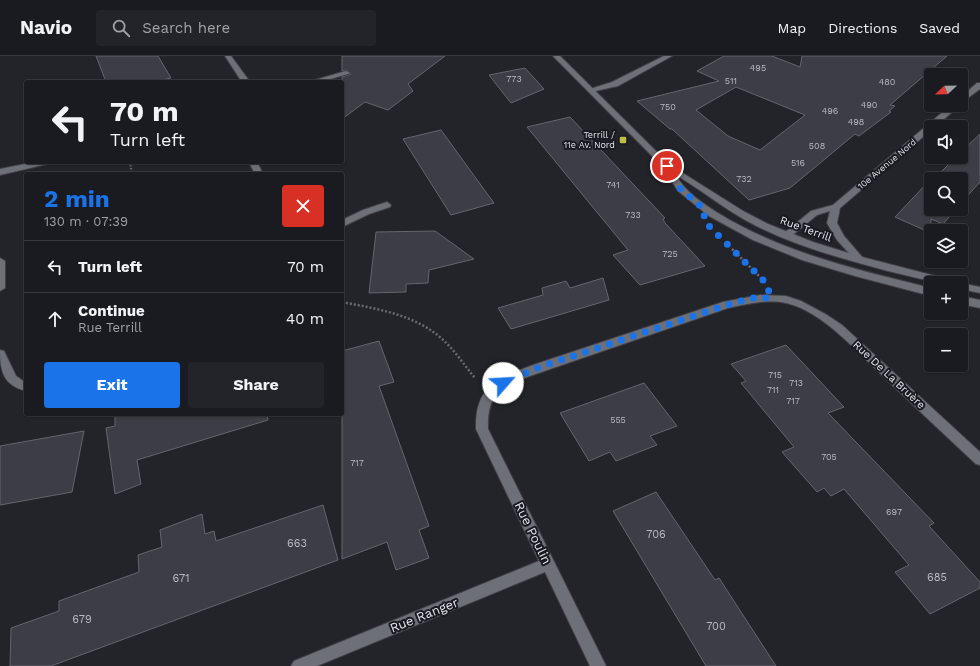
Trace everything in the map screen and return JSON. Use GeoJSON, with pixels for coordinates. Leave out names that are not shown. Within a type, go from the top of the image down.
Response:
{"type":"FeatureCollection","features":[{"type":"Feature","properties":{"kind":"street"},"geometry":{"type":"LineString","coordinates":[[228,56],[245,80]]}},
{"type":"Feature","properties":{"kind":"street","name":"Rue Terrill"},"geometry":{"type":"LineString","coordinates":[[556,56],[667,166],[680,188],[703,208],[778,249],[827,266],[924,290]]}},
{"type":"Feature","properties":{"kind":"street"},"geometry":{"type":"LineString","coordinates":[[591,90],[615,84],[669,56]]}},
{"type":"Feature","properties":{"kind":"street"},"geometry":{"type":"LineString","coordinates":[[320,80],[346,73]]}},
{"type":"Feature","properties":{"kind":"street"},"geometry":{"type":"LineString","coordinates":[[968,95],[980,85]]}},
{"type":"Feature","properties":{"kind":"street","name":"10e Avenue Nord"},"geometry":{"type":"LineString","coordinates":[[786,236],[814,213],[836,207],[948,112]]}},
{"type":"Feature","properties":{"kind":"street"},"geometry":{"type":"LineString","coordinates":[[0,172],[38,164]]}},
{"type":"Feature","properties":{"kind":"street","name":"Rue Terrill"},"geometry":{"type":"LineString","coordinates":[[667,166],[697,183],[719,200],[742,214],[786,236],[860,260],[924,276]]}},
{"type":"Feature","properties":{"kind":"street"},"geometry":{"type":"LineString","coordinates":[[344,223],[366,212],[387,205]]}},
{"type":"Feature","properties":{"kind":"street"},"geometry":{"type":"LineString","coordinates":[[836,207],[832,223],[840,238],[860,260]]}},
{"type":"Feature","properties":{"kind":"street"},"geometry":{"type":"LineString","coordinates":[[0,261],[0,288]]}},
{"type":"Feature","properties":{"kind":"street"},"geometry":{"type":"LineString","coordinates":[[968,287],[980,290]]}},
{"type":"Feature","properties":{"kind":"street","name":"Rue De La Bruère"},"geometry":{"type":"LineString","coordinates":[[487,397],[496,388],[506,382],[540,367],[727,305],[752,298],[791,300],[815,311],[838,328],[980,460]]}},
{"type":"Feature","properties":{"kind":"street"},"geometry":{"type":"LineString","coordinates":[[968,301],[980,304]]}},
{"type":"Feature","properties":{"kind":"street"},"geometry":{"type":"LineString","coordinates":[[0,354],[9,376],[20,386],[24,387]]}},
{"type":"Feature","properties":{"kind":"street","name":"Rue Poulin"},"geometry":{"type":"LineString","coordinates":[[487,397],[482,410],[482,429],[598,666]]}},
{"type":"Feature","properties":{"kind":"street","name":"Rue Ranger"},"geometry":{"type":"LineString","coordinates":[[300,666],[548,564]]}},
{"type":"Feature","properties":{"kind":"path"},"geometry":{"type":"LineString","coordinates":[[727,244],[766,283],[771,298]]}},
{"type":"Feature","properties":{"kind":"path"},"geometry":{"type":"LineString","coordinates":[[344,302],[399,314],[422,324],[442,339],[471,372],[487,397]]}},
{"type":"Feature","properties":{"kind":"building"},"geometry":{"type":"Polygon","coordinates":[[[96,56],[158,56],[171,78],[162,80],[105,80],[96,56]]]}},
{"type":"Feature","properties":{"kind":"building"},"geometry":{"type":"Polygon","coordinates":[[[342,56],[445,56],[408,84],[413,91],[388,110],[365,102],[344,118],[344,80],[342,80],[342,77],[351,74],[347,70],[342,71],[342,56]]]}},
{"type":"Feature","properties":{"kind":"building"},"geometry":{"type":"Polygon","coordinates":[[[724,56],[772,56],[800,67],[802,56],[947,56],[933,68],[924,68],[924,76],[890,105],[895,106],[889,111],[891,112],[859,136],[855,134],[790,188],[749,200],[672,129],[670,129],[637,101],[719,81],[697,71],[724,56]],[[736,87],[696,110],[728,136],[760,150],[805,115],[736,87]]]}},
{"type":"Feature","properties":{"kind":"building"},"geometry":{"type":"Polygon","coordinates":[[[525,68],[544,89],[511,103],[489,75],[525,68]]]}},
{"type":"Feature","properties":{"kind":"building"},"geometry":{"type":"Polygon","coordinates":[[[570,117],[665,218],[663,219],[665,223],[705,266],[640,285],[613,255],[628,250],[527,127],[570,117]]]}},
{"type":"Feature","properties":{"kind":"building"},"geometry":{"type":"Polygon","coordinates":[[[441,130],[494,203],[451,215],[403,139],[441,130]]]}},
{"type":"Feature","properties":{"kind":"building"},"geometry":{"type":"Polygon","coordinates":[[[980,134],[980,182],[968,195],[968,172],[941,172],[949,164],[968,164],[968,145],[980,134]]]}},
{"type":"Feature","properties":{"kind":"building"},"geometry":{"type":"Polygon","coordinates":[[[924,186],[924,216],[950,216],[943,224],[931,219],[931,224],[924,224],[924,230],[895,217],[924,186]]]}},
{"type":"Feature","properties":{"kind":"building"},"geometry":{"type":"Polygon","coordinates":[[[435,231],[474,259],[429,270],[428,283],[406,284],[406,292],[369,293],[376,232],[435,231]]]}},
{"type":"Feature","properties":{"kind":"building"},"geometry":{"type":"Polygon","coordinates":[[[603,278],[609,300],[511,329],[498,308],[543,295],[542,288],[566,281],[570,288],[603,278]]]}},
{"type":"Feature","properties":{"kind":"building"},"geometry":{"type":"Polygon","coordinates":[[[379,341],[394,382],[379,386],[429,526],[419,530],[429,558],[396,570],[387,542],[342,559],[342,416],[344,416],[344,350],[379,341]]]}},
{"type":"Feature","properties":{"kind":"building"},"geometry":{"type":"Polygon","coordinates":[[[786,345],[844,407],[828,413],[934,523],[929,526],[980,582],[980,588],[930,614],[895,572],[909,565],[844,489],[831,496],[824,488],[817,492],[782,452],[794,447],[741,383],[746,381],[731,364],[786,345]]]}},
{"type":"Feature","properties":{"kind":"building"},"geometry":{"type":"Polygon","coordinates":[[[644,383],[677,426],[650,436],[657,445],[616,461],[610,452],[589,461],[560,413],[644,383]]]}},
{"type":"Feature","properties":{"kind":"building"},"geometry":{"type":"Polygon","coordinates":[[[115,416],[267,416],[268,420],[137,460],[141,484],[115,494],[106,428],[115,426],[115,416]]]}},
{"type":"Feature","properties":{"kind":"building"},"geometry":{"type":"Polygon","coordinates":[[[84,431],[72,492],[0,505],[0,446],[84,431]]]}},
{"type":"Feature","properties":{"kind":"building"},"geometry":{"type":"Polygon","coordinates":[[[656,492],[715,580],[719,578],[776,666],[706,666],[613,511],[656,492]]]}},
{"type":"Feature","properties":{"kind":"building"},"geometry":{"type":"Polygon","coordinates":[[[323,505],[338,560],[51,666],[10,666],[11,628],[59,611],[59,601],[139,572],[138,555],[162,547],[160,530],[202,514],[205,534],[214,531],[216,541],[323,505]]]}},
{"type":"Feature","properties":{"kind":"place","name":"Terrill / 11e Av. Nord"},"geometry":{"type":"Point","coordinates":[623,140]}},
{"type":"Feature","properties":{"kind":"route"},"geometry":{"type":"LineString","coordinates":[[503,383],[540,367],[727,305],[752,298],[771,298],[766,283],[705,222],[703,208],[680,188],[667,166]]}}]}
